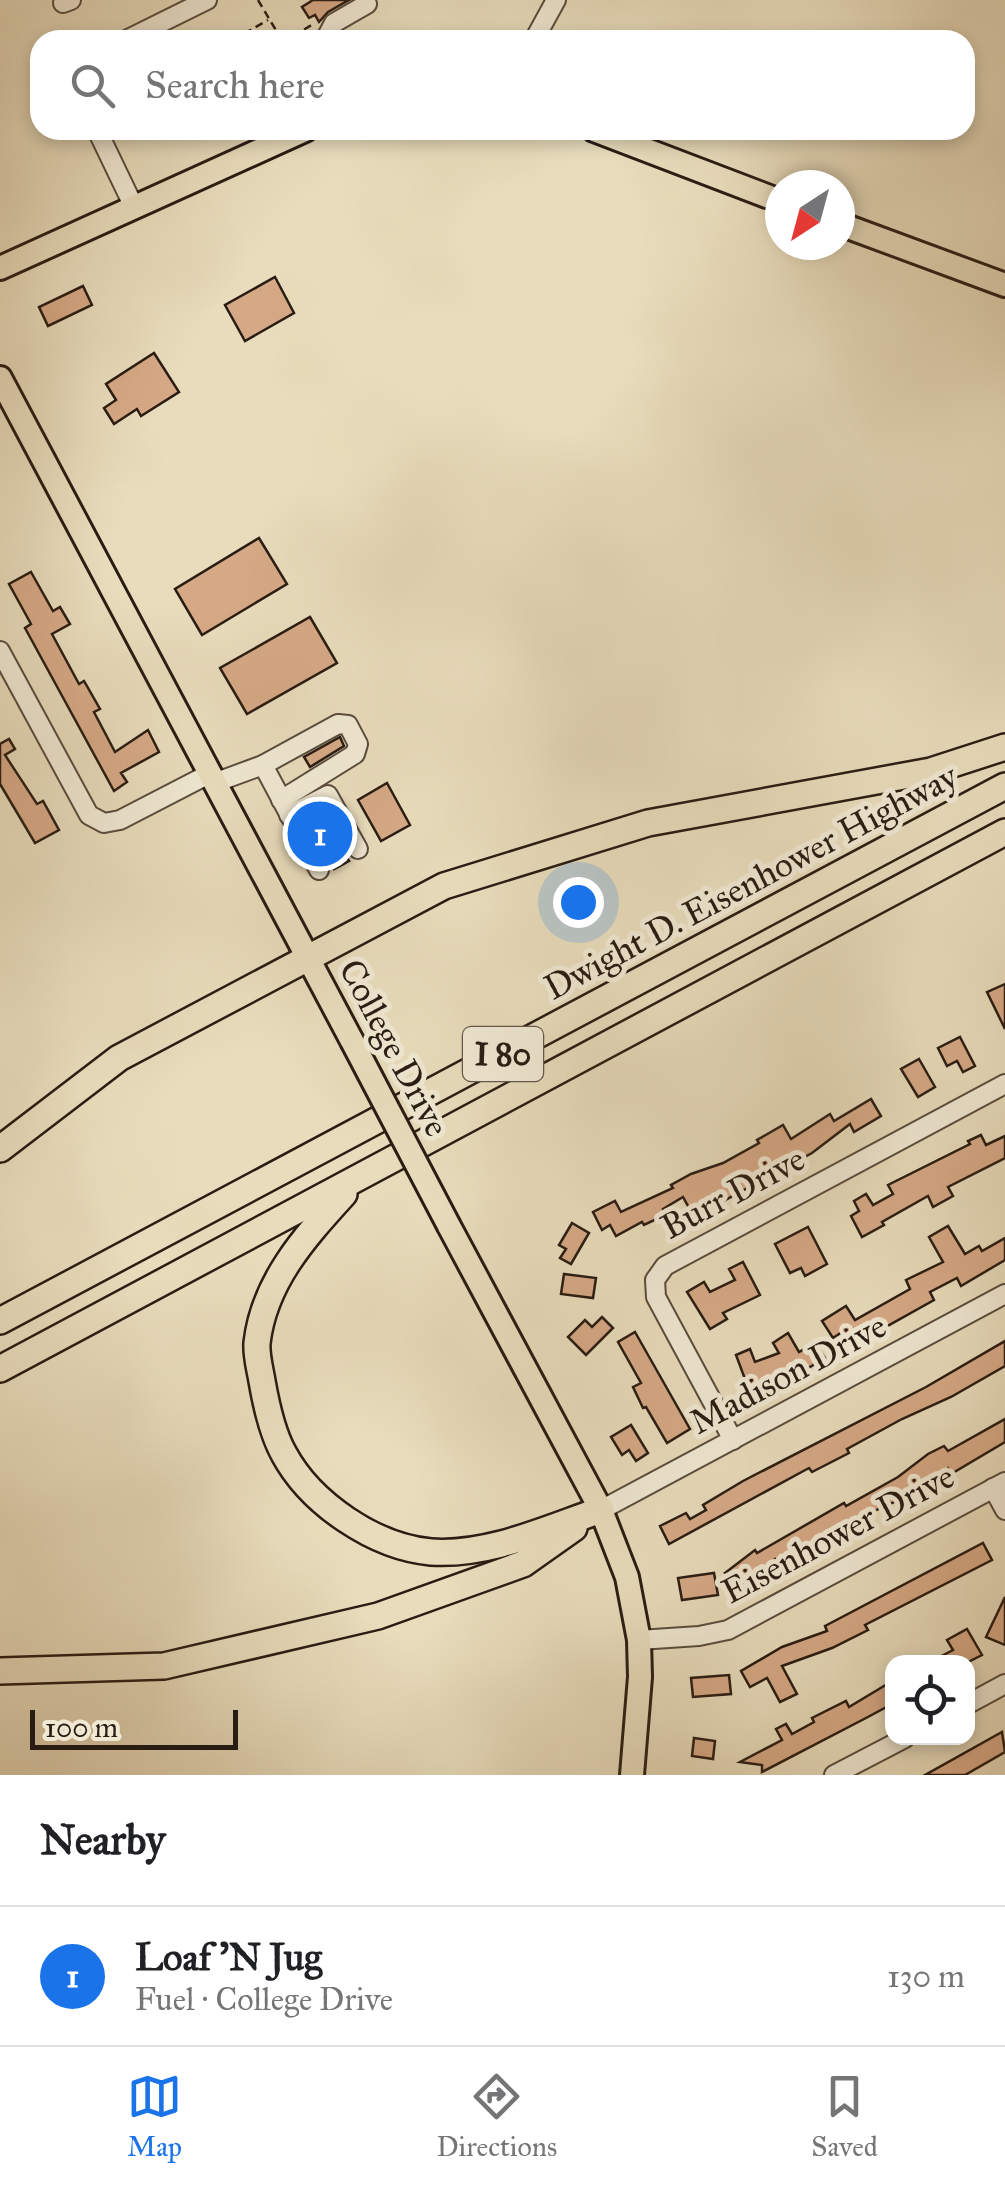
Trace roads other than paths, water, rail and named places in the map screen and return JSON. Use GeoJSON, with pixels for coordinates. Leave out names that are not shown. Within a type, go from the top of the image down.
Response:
{"type":"FeatureCollection","features":[{"type":"Feature","properties":{"kind":"highway"},"geometry":{"type":"LineString","coordinates":[[0,1149],[119,1058],[444,886],[648,823],[931,771],[1005,746]]}},
{"type":"Feature","properties":{"kind":"highway","name":"Dwight D. Eisenhower Highway"},"geometry":{"type":"LineString","coordinates":[[0,1321],[1005,786]]}},
{"type":"Feature","properties":{"kind":"highway","name":"I 80"},"geometry":{"type":"LineString","coordinates":[[0,1369],[1005,832]]}},
{"type":"Feature","properties":{"kind":"highway","name":"I 80"},"geometry":{"type":"LineString","coordinates":[[359,1178],[298,1244],[269,1294],[256,1346],[266,1401],[284,1454],[321,1501],[372,1536],[431,1552],[498,1546],[601,1510]]}},
{"type":"Feature","properties":{"kind":"highway"},"geometry":{"type":"LineString","coordinates":[[0,1670],[164,1666],[378,1616],[522,1564],[601,1510]]}},
{"type":"Feature","properties":{"kind":"main road"},"geometry":{"type":"LineString","coordinates":[[0,268],[282,140]]}},
{"type":"Feature","properties":{"kind":"main road"},"geometry":{"type":"LineString","coordinates":[[620,140],[765,195]]}},
{"type":"Feature","properties":{"kind":"main road"},"geometry":{"type":"LineString","coordinates":[[855,230],[1005,285]]}},
{"type":"Feature","properties":{"kind":"main road","name":"College Drive"},"geometry":{"type":"LineString","coordinates":[[0,378],[601,1510],[627,1577],[638,1640],[640,1677],[632,1775]]}},
{"type":"Feature","properties":{"kind":"street"},"geometry":{"type":"LineString","coordinates":[[146,30],[207,0]]}},
{"type":"Feature","properties":{"kind":"street"},"geometry":{"type":"LineString","coordinates":[[540,30],[556,0]]}},
{"type":"Feature","properties":{"kind":"street"},"geometry":{"type":"LineString","coordinates":[[328,30],[367,4]]}},
{"type":"Feature","properties":{"kind":"street"},"geometry":{"type":"LineString","coordinates":[[102,140],[134,207]]}},
{"type":"Feature","properties":{"kind":"street"},"geometry":{"type":"LineString","coordinates":[[0,651],[89,815],[104,823],[120,820],[211,778],[263,765],[338,724],[345,724],[359,747],[356,754],[285,808]]}},
{"type":"Feature","properties":{"kind":"street"},"geometry":{"type":"LineString","coordinates":[[263,765],[318,870]]}},
{"type":"Feature","properties":{"kind":"street"},"geometry":{"type":"LineString","coordinates":[[285,808],[328,795],[358,849]]}},
{"type":"Feature","properties":{"kind":"street","name":"Burr Drive"},"geometry":{"type":"LineString","coordinates":[[734,1440],[656,1297],[654,1280],[665,1266],[1005,1084]]}},
{"type":"Feature","properties":{"kind":"street","name":"Madison Drive"},"geometry":{"type":"LineString","coordinates":[[601,1510],[1005,1294]]}},
{"type":"Feature","properties":{"kind":"street"},"geometry":{"type":"LineString","coordinates":[[999,1485],[1005,1510]]}},
{"type":"Feature","properties":{"kind":"street","name":"Eisenhower Drive"},"geometry":{"type":"LineString","coordinates":[[638,1640],[728,1630],[999,1485]]}},
{"type":"Feature","properties":{"kind":"street"},"geometry":{"type":"LineString","coordinates":[[975,1700],[1005,1684]]}},
{"type":"Feature","properties":{"kind":"street"},"geometry":{"type":"LineString","coordinates":[[834,1775],[892,1745]]}},
{"type":"Feature","properties":{"kind":"place","name":"Loaf 'N Jug"},"geometry":{"type":"Point","coordinates":[320,834]}}]}
